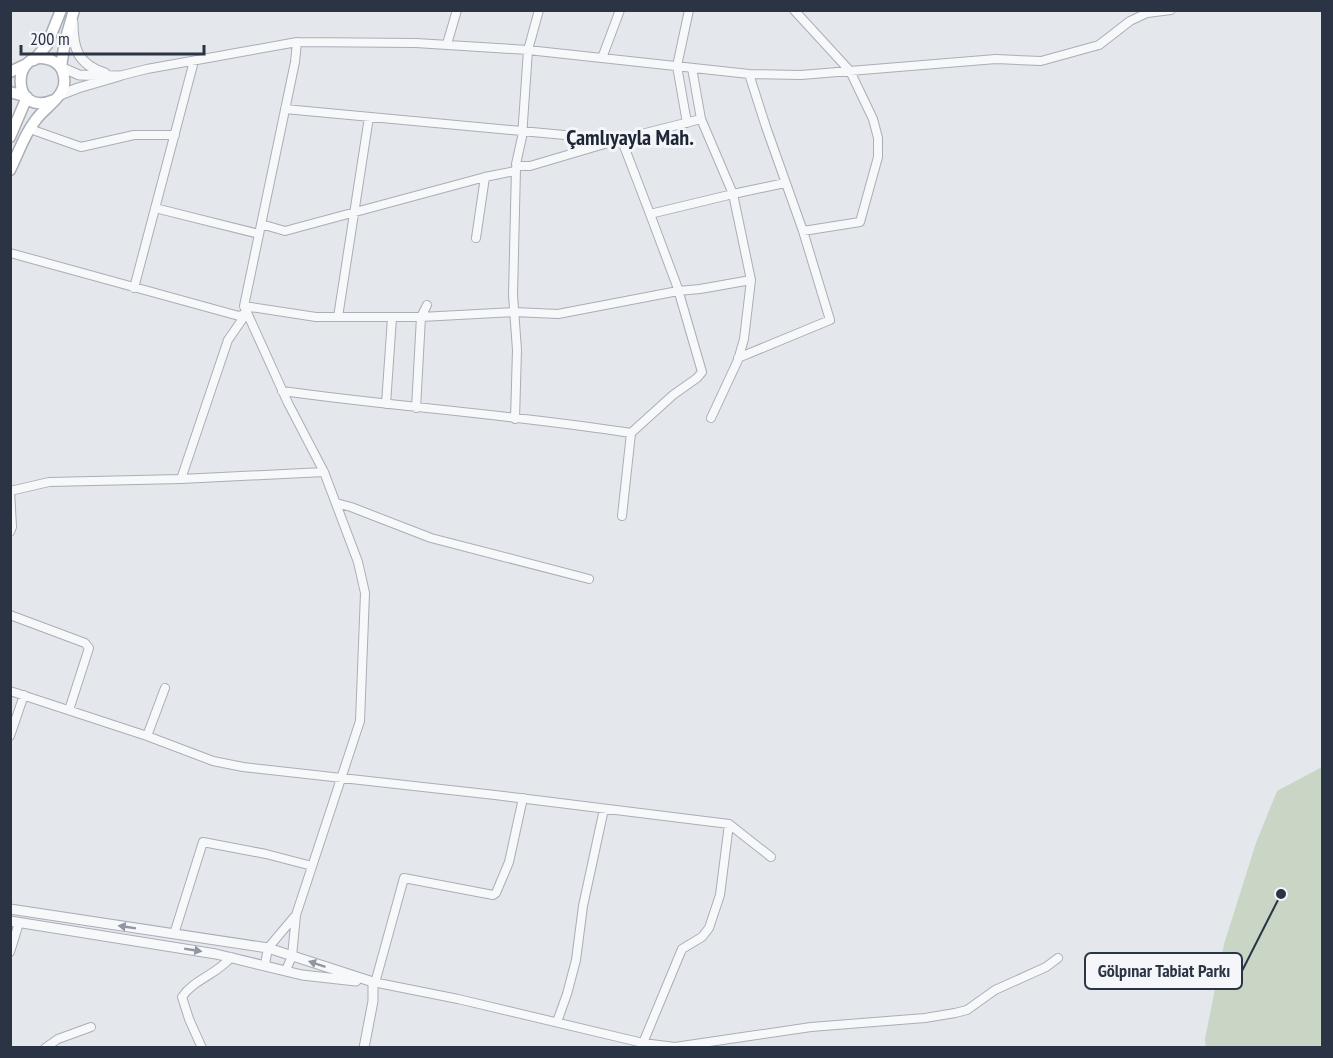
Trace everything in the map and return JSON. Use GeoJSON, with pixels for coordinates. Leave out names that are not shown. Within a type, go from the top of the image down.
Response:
{"type":"FeatureCollection","features":[{"type":"Feature","properties":{"kind":"main road"},"geometry":{"type":"LineString","coordinates":[[27,97],[22,92],[20,77],[30,62],[47,45],[58,11]]}},
{"type":"Feature","properties":{"kind":"main road"},"geometry":{"type":"LineString","coordinates":[[10,170],[35,120],[57,98],[65,82],[61,67],[65,41],[74,13]]}},
{"type":"Feature","properties":{"kind":"main road"},"geometry":{"type":"LineString","coordinates":[[10,72],[30,62],[48,59],[61,67]]}},
{"type":"Feature","properties":{"kind":"main road"},"geometry":{"type":"LineString","coordinates":[[10,92],[40,103],[57,98]]}},
{"type":"Feature","properties":{"kind":"main road"},"geometry":{"type":"LineString","coordinates":[[10,137],[27,97]]}},
{"type":"Feature","properties":{"kind":"street"},"geometry":{"type":"LineString","coordinates":[[447,45],[457,10]]}},
{"type":"Feature","properties":{"kind":"street"},"geometry":{"type":"LineString","coordinates":[[516,419],[517,350],[514,312],[516,167],[522,131],[528,50],[539,10]]}},
{"type":"Feature","properties":{"kind":"street"},"geometry":{"type":"LineString","coordinates":[[602,58],[620,10]]}},
{"type":"Feature","properties":{"kind":"street"},"geometry":{"type":"LineString","coordinates":[[687,123],[677,66],[689,10]]}},
{"type":"Feature","properties":{"kind":"street"},"geometry":{"type":"LineString","coordinates":[[794,10],[850,71],[873,119],[878,138],[878,157],[862,221],[803,231]]}},
{"type":"Feature","properties":{"kind":"street"},"geometry":{"type":"LineString","coordinates":[[57,98],[78,88],[147,69],[297,42],[447,45],[528,50],[749,74],[801,75],[996,60],[1041,61],[1099,45],[1130,21],[1147,13],[1171,10]]}},
{"type":"Feature","properties":{"kind":"street"},"geometry":{"type":"LineString","coordinates":[[74,13],[73,40],[82,60],[90,67],[119,76]]}},
{"type":"Feature","properties":{"kind":"street"},"geometry":{"type":"LineString","coordinates":[[181,479],[228,339],[245,309],[297,42]]}},
{"type":"Feature","properties":{"kind":"street"},"geometry":{"type":"LineString","coordinates":[[134,288],[194,61]]}},
{"type":"Feature","properties":{"kind":"street"},"geometry":{"type":"LineString","coordinates":[[61,67],[73,74],[119,76]]}},
{"type":"Feature","properties":{"kind":"street"},"geometry":{"type":"LineString","coordinates":[[692,68],[701,119],[733,194],[751,280],[744,339],[711,418]]}},
{"type":"Feature","properties":{"kind":"street"},"geometry":{"type":"LineString","coordinates":[[738,358],[830,321],[803,231],[749,74]]}},
{"type":"Feature","properties":{"kind":"street"},"geometry":{"type":"LineString","coordinates":[[285,109],[618,140],[624,146],[678,291],[702,372],[631,433],[622,516]]}},
{"type":"Feature","properties":{"kind":"street"},"geometry":{"type":"LineString","coordinates":[[338,317],[369,117]]}},
{"type":"Feature","properties":{"kind":"street"},"geometry":{"type":"LineString","coordinates":[[261,224],[285,231],[701,119]]}},
{"type":"Feature","properties":{"kind":"street"},"geometry":{"type":"LineString","coordinates":[[30,129],[81,147],[134,135],[174,135]]}},
{"type":"Feature","properties":{"kind":"street"},"geometry":{"type":"LineString","coordinates":[[476,238],[485,177]]}},
{"type":"Feature","properties":{"kind":"street"},"geometry":{"type":"LineString","coordinates":[[650,214],[785,183]]}},
{"type":"Feature","properties":{"kind":"street"},"geometry":{"type":"LineString","coordinates":[[155,208],[259,234]]}},
{"type":"Feature","properties":{"kind":"street"},"geometry":{"type":"LineString","coordinates":[[10,253],[239,316],[245,309]]}},
{"type":"Feature","properties":{"kind":"street"},"geometry":{"type":"LineString","coordinates":[[245,309],[316,317],[392,318],[514,312],[558,314],[678,291],[700,290],[751,280]]}},
{"type":"Feature","properties":{"kind":"street"},"geometry":{"type":"LineString","coordinates":[[416,408],[421,317],[427,305]]}},
{"type":"Feature","properties":{"kind":"street"},"geometry":{"type":"LineString","coordinates":[[245,309],[282,391],[324,472],[358,562],[365,593],[360,721],[296,915],[292,956],[286,970]]}},
{"type":"Feature","properties":{"kind":"street"},"geometry":{"type":"LineString","coordinates":[[386,404],[392,318]]}},
{"type":"Feature","properties":{"kind":"street"},"geometry":{"type":"LineString","coordinates":[[282,391],[572,424],[631,433]]}},
{"type":"Feature","properties":{"kind":"street"},"geometry":{"type":"LineString","coordinates":[[10,532],[12,527],[11,491],[49,482],[324,472]]}},
{"type":"Feature","properties":{"kind":"street"},"geometry":{"type":"LineString","coordinates":[[336,503],[431,538],[589,579]]}},
{"type":"Feature","properties":{"kind":"street"},"geometry":{"type":"LineString","coordinates":[[10,615],[85,643],[89,648],[69,710]]}},
{"type":"Feature","properties":{"kind":"street"},"geometry":{"type":"LineString","coordinates":[[147,736],[165,688]]}},
{"type":"Feature","properties":{"kind":"street"},"geometry":{"type":"LineString","coordinates":[[10,691],[147,736],[213,762],[729,824],[771,857]]}},
{"type":"Feature","properties":{"kind":"street"},"geometry":{"type":"LineString","coordinates":[[10,736],[24,695]]}},
{"type":"Feature","properties":{"kind":"street"},"geometry":{"type":"LineString","coordinates":[[364,1047],[374,983],[404,878],[493,895],[496,893],[509,862],[523,798]]}},
{"type":"Feature","properties":{"kind":"street"},"geometry":{"type":"LineString","coordinates":[[557,1022],[576,960],[583,906],[604,809]]}},
{"type":"Feature","properties":{"kind":"street"},"geometry":{"type":"LineString","coordinates":[[643,1043],[682,949],[702,937],[709,928],[720,895],[729,824]]}},
{"type":"Feature","properties":{"kind":"street"},"geometry":{"type":"LineString","coordinates":[[174,934],[203,842],[266,854],[312,866]]}},
{"type":"Feature","properties":{"kind":"street"},"geometry":{"type":"LineString","coordinates":[[10,909],[268,948],[374,983]]}},
{"type":"Feature","properties":{"kind":"street"},"geometry":{"type":"LineString","coordinates":[[265,964],[268,948],[296,915]]}},
{"type":"Feature","properties":{"kind":"street"},"geometry":{"type":"LineString","coordinates":[[10,952],[15,922],[231,957],[302,975],[374,983],[458,999],[643,1043],[675,1047],[811,1027],[925,1018],[955,1013],[967,1010],[995,990],[1046,968],[1058,958]]}},
{"type":"Feature","properties":{"kind":"street"},"geometry":{"type":"LineString","coordinates":[[202,1047],[182,997],[188,989],[223,967],[231,957]]}},
{"type":"Feature","properties":{"kind":"street"},"geometry":{"type":"LineString","coordinates":[[45,1047],[91,1027]]}},
{"type":"Feature","properties":{"kind":"green space"},"geometry":{"type":"Polygon","coordinates":[[[1322,767],[1322,1047],[1206,1047],[1205,1039],[1224,944],[1256,843],[1277,791],[1322,767]]]}},
{"type":"Feature","properties":{"kind":"place","name":"Gölpınar Tabiat Parkı"},"geometry":{"type":"Point","coordinates":[1281,894]}},
{"type":"Feature","properties":{"kind":"district","name":"Çamlıyayla Mah."},"geometry":{"type":"Point","coordinates":[630,137]}}]}
